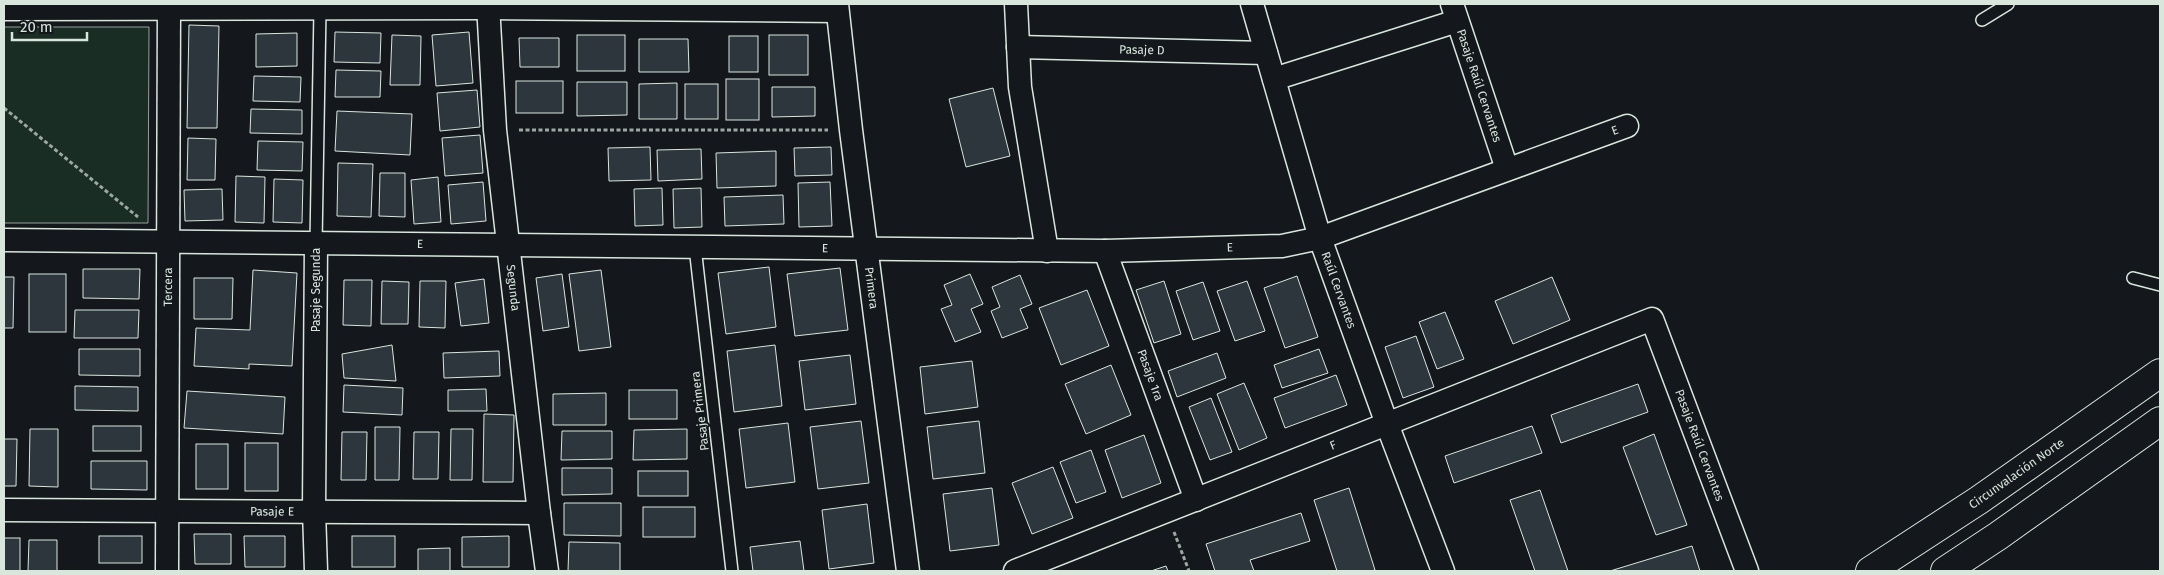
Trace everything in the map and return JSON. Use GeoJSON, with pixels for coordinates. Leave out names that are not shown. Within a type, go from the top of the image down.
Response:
{"type":"FeatureCollection","features":[{"type":"Feature","properties":{"kind":"highway","name":"Circunvalación Norte"},"geometry":{"type":"LineString","coordinates":[[1870,571],[1979,500],[2160,373]]}},
{"type":"Feature","properties":{"kind":"highway"},"geometry":{"type":"LineString","coordinates":[[1945,571],[1998,536],[2160,421]]}},
{"type":"Feature","properties":{"kind":"street"},"geometry":{"type":"LineString","coordinates":[[1016,4],[1020,88],[1047,250]]}},
{"type":"Feature","properties":{"kind":"street","name":"Raúl Cervantes"},"geometry":{"type":"LineString","coordinates":[[1252,4],[1320,238],[1387,424],[1443,571]]}},
{"type":"Feature","properties":{"kind":"street"},"geometry":{"type":"LineString","coordinates":[[4,9],[169,6],[320,9],[488,6],[837,7]]}},
{"type":"Feature","properties":{"kind":"street","name":"Tercera"},"geometry":{"type":"LineString","coordinates":[[166,571],[169,6]]}},
{"type":"Feature","properties":{"kind":"street","name":"Segunda"},"geometry":{"type":"LineString","coordinates":[[488,6],[495,130],[507,245],[539,513],[548,571]]}},
{"type":"Feature","properties":{"kind":"street","name":"Primera"},"geometry":{"type":"LineString","coordinates":[[837,7],[908,571]]}},
{"type":"Feature","properties":{"kind":"street"},"geometry":{"type":"LineString","coordinates":[[1274,79],[1455,12]]}},
{"type":"Feature","properties":{"kind":"street","name":"Pasaje Raúl Cervantes"},"geometry":{"type":"LineString","coordinates":[[1455,12],[1507,169]]}},
{"type":"Feature","properties":{"kind":"street","name":"Pasaje D"},"geometry":{"type":"LineString","coordinates":[[1018,47],[1266,53]]}},
{"type":"Feature","properties":{"kind":"street","name":"E"},"geometry":{"type":"LineString","coordinates":[[4,240],[867,250],[1105,251],[1282,246],[1320,238],[1626,126]]}},
{"type":"Feature","properties":{"kind":"street","name":"Pasaje Segunda"},"geometry":{"type":"LineString","coordinates":[[316,243],[314,512],[316,571]]}},
{"type":"Feature","properties":{"kind":"street","name":"Pasaje 1ra"},"geometry":{"type":"LineString","coordinates":[[1105,251],[1196,500]]}},
{"type":"Feature","properties":{"kind":"street","name":"Pasaje Raúl Cervantes"},"geometry":{"type":"LineString","coordinates":[[1652,318],[1747,571]]}},
{"type":"Feature","properties":{"kind":"street","name":"F"},"geometry":{"type":"LineString","coordinates":[[1015,571],[1652,318]]}},
{"type":"Feature","properties":{"kind":"street","name":"Pasaje E"},"geometry":{"type":"LineString","coordinates":[[4,510],[539,513]]}},
{"type":"Feature","properties":{"kind":"lane"},"geometry":{"type":"LineString","coordinates":[[1982,20],[2008,4]]}},
{"type":"Feature","properties":{"kind":"lane","name":"Pasaje Segunda"},"geometry":{"type":"LineString","coordinates":[[316,243],[320,9]]}},
{"type":"Feature","properties":{"kind":"lane","name":"Pasaje Primera"},"geometry":{"type":"LineString","coordinates":[[695,248],[732,571]]}},
{"type":"Feature","properties":{"kind":"lane"},"geometry":{"type":"LineString","coordinates":[[2132,278],[2160,285]]}},
{"type":"Feature","properties":{"kind":"path"},"geometry":{"type":"LineString","coordinates":[[4,108],[168,241]]}},
{"type":"Feature","properties":{"kind":"path"},"geometry":{"type":"LineString","coordinates":[[495,130],[851,130]]}},
{"type":"Feature","properties":{"kind":"path"},"geometry":{"type":"LineString","coordinates":[[1165,511],[1189,571]]}},
{"type":"Feature","properties":{"kind":"green space"},"geometry":{"type":"Polygon","coordinates":[[[4,27],[149,27],[148,223],[4,223],[4,27]]]}},
{"type":"Feature","properties":{"kind":"building"},"geometry":{"type":"Polygon","coordinates":[[[189,25],[219,26],[217,128],[187,128],[189,25]]]}},
{"type":"Feature","properties":{"kind":"building"},"geometry":{"type":"Polygon","coordinates":[[[335,32],[381,33],[380,63],[334,62],[335,32]]]}},
{"type":"Feature","properties":{"kind":"building"},"geometry":{"type":"Polygon","coordinates":[[[469,32],[473,83],[436,86],[432,35],[469,32]]]}},
{"type":"Feature","properties":{"kind":"building"},"geometry":{"type":"Polygon","coordinates":[[[297,33],[297,66],[256,67],[256,34],[297,33]]]}},
{"type":"Feature","properties":{"kind":"building"},"geometry":{"type":"Polygon","coordinates":[[[392,35],[421,36],[420,85],[390,85],[392,35]]]}},
{"type":"Feature","properties":{"kind":"building"},"geometry":{"type":"Polygon","coordinates":[[[577,35],[625,35],[625,71],[577,71],[577,35]]]}},
{"type":"Feature","properties":{"kind":"building"},"geometry":{"type":"Polygon","coordinates":[[[769,35],[808,35],[808,75],[769,75],[769,35]]]}},
{"type":"Feature","properties":{"kind":"building"},"geometry":{"type":"Polygon","coordinates":[[[729,36],[758,36],[758,72],[729,72],[729,36]]]}},
{"type":"Feature","properties":{"kind":"building"},"geometry":{"type":"Polygon","coordinates":[[[519,38],[559,38],[559,67],[520,67],[519,38]]]}},
{"type":"Feature","properties":{"kind":"building"},"geometry":{"type":"Polygon","coordinates":[[[639,39],[688,39],[689,72],[639,72],[639,39]]]}},
{"type":"Feature","properties":{"kind":"building"},"geometry":{"type":"Polygon","coordinates":[[[336,70],[381,71],[380,97],[335,97],[336,70]]]}},
{"type":"Feature","properties":{"kind":"building"},"geometry":{"type":"Polygon","coordinates":[[[254,76],[301,77],[300,102],[253,101],[254,76]]]}},
{"type":"Feature","properties":{"kind":"building"},"geometry":{"type":"Polygon","coordinates":[[[726,79],[759,79],[759,120],[726,120],[726,79]]]}},
{"type":"Feature","properties":{"kind":"building"},"geometry":{"type":"Polygon","coordinates":[[[516,81],[563,81],[563,113],[516,113],[516,81]]]}},
{"type":"Feature","properties":{"kind":"building"},"geometry":{"type":"Polygon","coordinates":[[[577,82],[627,82],[627,115],[577,116],[577,82]]]}},
{"type":"Feature","properties":{"kind":"building"},"geometry":{"type":"Polygon","coordinates":[[[677,83],[677,119],[639,119],[639,84],[677,83]]]}},
{"type":"Feature","properties":{"kind":"building"},"geometry":{"type":"Polygon","coordinates":[[[685,84],[718,84],[718,119],[685,119],[685,84]]]}},
{"type":"Feature","properties":{"kind":"building"},"geometry":{"type":"Polygon","coordinates":[[[772,87],[815,87],[815,116],[772,117],[772,87]]]}},
{"type":"Feature","properties":{"kind":"building"},"geometry":{"type":"Polygon","coordinates":[[[993,88],[1010,156],[966,167],[949,99],[993,88]]]}},
{"type":"Feature","properties":{"kind":"building"},"geometry":{"type":"Polygon","coordinates":[[[477,90],[480,127],[440,131],[437,93],[477,90]]]}},
{"type":"Feature","properties":{"kind":"building"},"geometry":{"type":"Polygon","coordinates":[[[251,109],[302,110],[302,134],[250,133],[251,109]]]}},
{"type":"Feature","properties":{"kind":"building"},"geometry":{"type":"Polygon","coordinates":[[[337,111],[412,114],[410,155],[335,151],[337,111]]]}},
{"type":"Feature","properties":{"kind":"building"},"geometry":{"type":"Polygon","coordinates":[[[480,135],[483,173],[445,176],[442,138],[480,135]]]}},
{"type":"Feature","properties":{"kind":"building"},"geometry":{"type":"Polygon","coordinates":[[[188,138],[216,139],[215,180],[187,180],[188,138]]]}},
{"type":"Feature","properties":{"kind":"building"},"geometry":{"type":"Polygon","coordinates":[[[258,141],[303,142],[302,171],[257,170],[258,141]]]}},
{"type":"Feature","properties":{"kind":"building"},"geometry":{"type":"Polygon","coordinates":[[[650,147],[651,180],[609,181],[608,148],[650,147]]]}},
{"type":"Feature","properties":{"kind":"building"},"geometry":{"type":"Polygon","coordinates":[[[831,147],[832,175],[795,176],[794,148],[831,147]]]}},
{"type":"Feature","properties":{"kind":"building"},"geometry":{"type":"Polygon","coordinates":[[[701,149],[702,179],[658,181],[657,150],[701,149]]]}},
{"type":"Feature","properties":{"kind":"building"},"geometry":{"type":"Polygon","coordinates":[[[776,151],[776,186],[717,188],[716,153],[776,151]]]}},
{"type":"Feature","properties":{"kind":"building"},"geometry":{"type":"Polygon","coordinates":[[[338,163],[373,164],[371,217],[337,216],[338,163]]]}},
{"type":"Feature","properties":{"kind":"building"},"geometry":{"type":"Polygon","coordinates":[[[380,173],[405,173],[405,217],[379,216],[380,173]]]}},
{"type":"Feature","properties":{"kind":"building"},"geometry":{"type":"Polygon","coordinates":[[[236,176],[265,177],[264,223],[235,222],[236,176]]]}},
{"type":"Feature","properties":{"kind":"building"},"geometry":{"type":"Polygon","coordinates":[[[438,177],[441,222],[414,224],[411,180],[438,177]]]}},
{"type":"Feature","properties":{"kind":"building"},"geometry":{"type":"Polygon","coordinates":[[[274,179],[303,180],[302,223],[273,222],[274,179]]]}},
{"type":"Feature","properties":{"kind":"building"},"geometry":{"type":"Polygon","coordinates":[[[483,182],[486,221],[451,224],[448,185],[483,182]]]}},
{"type":"Feature","properties":{"kind":"building"},"geometry":{"type":"Polygon","coordinates":[[[830,182],[832,226],[799,227],[798,183],[830,182]]]}},
{"type":"Feature","properties":{"kind":"building"},"geometry":{"type":"Polygon","coordinates":[[[662,188],[663,225],[635,226],[634,189],[662,188]]]}},
{"type":"Feature","properties":{"kind":"building"},"geometry":{"type":"Polygon","coordinates":[[[701,188],[702,227],[674,228],[673,189],[701,188]]]}},
{"type":"Feature","properties":{"kind":"building"},"geometry":{"type":"Polygon","coordinates":[[[222,189],[223,220],[185,221],[184,190],[222,189]]]}},
{"type":"Feature","properties":{"kind":"building"},"geometry":{"type":"Polygon","coordinates":[[[783,195],[784,224],[725,226],[724,197],[783,195]]]}},
{"type":"Feature","properties":{"kind":"building"},"geometry":{"type":"Polygon","coordinates":[[[769,267],[776,327],[726,334],[718,273],[769,267]]]}},
{"type":"Feature","properties":{"kind":"building"},"geometry":{"type":"Polygon","coordinates":[[[840,268],[848,330],[795,336],[787,274],[840,268]]]}},
{"type":"Feature","properties":{"kind":"building"},"geometry":{"type":"Polygon","coordinates":[[[83,269],[140,269],[139,299],[83,298],[83,269]]]}},
{"type":"Feature","properties":{"kind":"building"},"geometry":{"type":"Polygon","coordinates":[[[253,270],[297,273],[292,366],[249,364],[249,369],[194,366],[196,328],[250,330],[253,270]]]}},
{"type":"Feature","properties":{"kind":"building"},"geometry":{"type":"Polygon","coordinates":[[[601,270],[611,347],[579,351],[569,274],[601,270]]]}},
{"type":"Feature","properties":{"kind":"building"},"geometry":{"type":"Polygon","coordinates":[[[29,274],[66,274],[66,332],[29,332],[29,274]]]}},
{"type":"Feature","properties":{"kind":"building"},"geometry":{"type":"Polygon","coordinates":[[[562,274],[569,327],[543,331],[536,278],[562,274]]]}},
{"type":"Feature","properties":{"kind":"building"},"geometry":{"type":"Polygon","coordinates":[[[970,274],[983,304],[971,309],[981,332],[955,342],[941,309],[952,305],[944,285],[970,274]]]}},
{"type":"Feature","properties":{"kind":"building"},"geometry":{"type":"Polygon","coordinates":[[[1020,275],[1032,304],[1020,309],[1028,328],[1002,338],[991,311],[1000,307],[992,287],[1020,275]]]}},
{"type":"Feature","properties":{"kind":"building"},"geometry":{"type":"Polygon","coordinates":[[[1297,276],[1318,337],[1285,348],[1264,288],[1297,276]]]}},
{"type":"Feature","properties":{"kind":"building"},"geometry":{"type":"Polygon","coordinates":[[[4,277],[14,277],[13,328],[4,328],[4,277]]]}},
{"type":"Feature","properties":{"kind":"building"},"geometry":{"type":"Polygon","coordinates":[[[1552,277],[1570,320],[1513,344],[1495,301],[1552,277]]]}},
{"type":"Feature","properties":{"kind":"building"},"geometry":{"type":"Polygon","coordinates":[[[194,278],[233,278],[232,319],[194,319],[194,278]]]}},
{"type":"Feature","properties":{"kind":"building"},"geometry":{"type":"Polygon","coordinates":[[[484,279],[489,323],[461,326],[455,283],[484,279]]]}},
{"type":"Feature","properties":{"kind":"building"},"geometry":{"type":"Polygon","coordinates":[[[344,280],[372,280],[371,326],[343,325],[344,280]]]}},
{"type":"Feature","properties":{"kind":"building"},"geometry":{"type":"Polygon","coordinates":[[[382,281],[409,282],[408,324],[381,324],[382,281]]]}},
{"type":"Feature","properties":{"kind":"building"},"geometry":{"type":"Polygon","coordinates":[[[420,281],[446,281],[445,328],[419,327],[420,281]]]}},
{"type":"Feature","properties":{"kind":"building"},"geometry":{"type":"Polygon","coordinates":[[[1164,281],[1181,334],[1154,343],[1136,290],[1164,281]]]}},
{"type":"Feature","properties":{"kind":"building"},"geometry":{"type":"Polygon","coordinates":[[[1247,281],[1265,331],[1235,341],[1217,291],[1247,281]]]}},
{"type":"Feature","properties":{"kind":"building"},"geometry":{"type":"Polygon","coordinates":[[[1203,282],[1220,331],[1193,340],[1176,291],[1203,282]]]}},
{"type":"Feature","properties":{"kind":"building"},"geometry":{"type":"Polygon","coordinates":[[[1087,290],[1109,346],[1061,365],[1039,308],[1087,290]]]}},
{"type":"Feature","properties":{"kind":"building"},"geometry":{"type":"Polygon","coordinates":[[[75,310],[139,310],[138,338],[74,338],[75,310]]]}},
{"type":"Feature","properties":{"kind":"building"},"geometry":{"type":"Polygon","coordinates":[[[1445,312],[1464,359],[1437,369],[1419,322],[1445,312]]]}},
{"type":"Feature","properties":{"kind":"building"},"geometry":{"type":"Polygon","coordinates":[[[1416,336],[1434,387],[1403,398],[1385,347],[1416,336]]]}},
{"type":"Feature","properties":{"kind":"building"},"geometry":{"type":"Polygon","coordinates":[[[392,345],[396,381],[344,378],[342,354],[392,345]]]}},
{"type":"Feature","properties":{"kind":"building"},"geometry":{"type":"Polygon","coordinates":[[[775,345],[782,406],[734,412],[727,351],[775,345]]]}},
{"type":"Feature","properties":{"kind":"building"},"geometry":{"type":"Polygon","coordinates":[[[79,349],[140,349],[140,376],[79,375],[79,349]]]}},
{"type":"Feature","properties":{"kind":"building"},"geometry":{"type":"Polygon","coordinates":[[[1319,349],[1328,373],[1282,388],[1274,365],[1319,349]]]}},
{"type":"Feature","properties":{"kind":"building"},"geometry":{"type":"Polygon","coordinates":[[[499,351],[500,376],[444,378],[443,353],[499,351]]]}},
{"type":"Feature","properties":{"kind":"building"},"geometry":{"type":"Polygon","coordinates":[[[1217,353],[1226,378],[1177,397],[1168,371],[1217,353]]]}},
{"type":"Feature","properties":{"kind":"building"},"geometry":{"type":"Polygon","coordinates":[[[850,355],[856,404],[805,410],[799,361],[850,355]]]}},
{"type":"Feature","properties":{"kind":"building"},"geometry":{"type":"Polygon","coordinates":[[[972,361],[978,407],[925,414],[920,367],[972,361]]]}},
{"type":"Feature","properties":{"kind":"building"},"geometry":{"type":"Polygon","coordinates":[[[1111,365],[1131,415],[1086,434],[1065,384],[1111,365]]]}},
{"type":"Feature","properties":{"kind":"building"},"geometry":{"type":"Polygon","coordinates":[[[1336,375],[1347,405],[1285,428],[1274,398],[1336,375]]]}},
{"type":"Feature","properties":{"kind":"building"},"geometry":{"type":"Polygon","coordinates":[[[1244,383],[1267,438],[1239,450],[1217,394],[1244,383]]]}},
{"type":"Feature","properties":{"kind":"building"},"geometry":{"type":"Polygon","coordinates":[[[1638,384],[1648,412],[1561,443],[1551,415],[1638,384]]]}},
{"type":"Feature","properties":{"kind":"building"},"geometry":{"type":"Polygon","coordinates":[[[344,385],[403,388],[402,415],[343,412],[344,385]]]}},
{"type":"Feature","properties":{"kind":"building"},"geometry":{"type":"Polygon","coordinates":[[[75,386],[138,387],[138,411],[75,410],[75,386]]]}},
{"type":"Feature","properties":{"kind":"building"},"geometry":{"type":"Polygon","coordinates":[[[486,389],[487,411],[448,411],[448,390],[486,389]]]}},
{"type":"Feature","properties":{"kind":"building"},"geometry":{"type":"Polygon","coordinates":[[[629,390],[677,390],[677,419],[629,419],[629,390]]]}},
{"type":"Feature","properties":{"kind":"building"},"geometry":{"type":"Polygon","coordinates":[[[187,391],[285,397],[283,434],[184,428],[187,391]]]}},
{"type":"Feature","properties":{"kind":"building"},"geometry":{"type":"Polygon","coordinates":[[[606,393],[606,425],[553,425],[553,394],[606,393]]]}},
{"type":"Feature","properties":{"kind":"building"},"geometry":{"type":"Polygon","coordinates":[[[1211,398],[1232,452],[1210,460],[1189,407],[1211,398]]]}},
{"type":"Feature","properties":{"kind":"building"},"geometry":{"type":"Polygon","coordinates":[[[484,414],[514,415],[513,482],[483,482],[484,414]]]}},
{"type":"Feature","properties":{"kind":"building"},"geometry":{"type":"Polygon","coordinates":[[[861,421],[869,483],[818,489],[810,427],[861,421]]]}},
{"type":"Feature","properties":{"kind":"building"},"geometry":{"type":"Polygon","coordinates":[[[979,421],[985,473],[933,479],[927,427],[979,421]]]}},
{"type":"Feature","properties":{"kind":"building"},"geometry":{"type":"Polygon","coordinates":[[[788,423],[795,482],[746,488],[739,429],[788,423]]]}},
{"type":"Feature","properties":{"kind":"building"},"geometry":{"type":"Polygon","coordinates":[[[93,426],[141,426],[141,451],[93,451],[93,426]]]}},
{"type":"Feature","properties":{"kind":"building"},"geometry":{"type":"Polygon","coordinates":[[[1532,426],[1542,453],[1454,483],[1445,456],[1532,426]]]}},
{"type":"Feature","properties":{"kind":"building"},"geometry":{"type":"Polygon","coordinates":[[[375,427],[400,427],[399,480],[375,480],[375,427]]]}},
{"type":"Feature","properties":{"kind":"building"},"geometry":{"type":"Polygon","coordinates":[[[30,429],[58,429],[58,487],[29,486],[30,429]]]}},
{"type":"Feature","properties":{"kind":"building"},"geometry":{"type":"Polygon","coordinates":[[[451,429],[473,429],[472,480],[450,480],[451,429]]]}},
{"type":"Feature","properties":{"kind":"building"},"geometry":{"type":"Polygon","coordinates":[[[687,429],[687,459],[633,460],[634,430],[687,429]]]}},
{"type":"Feature","properties":{"kind":"building"},"geometry":{"type":"Polygon","coordinates":[[[562,431],[612,431],[612,459],[561,460],[562,431]]]}},
{"type":"Feature","properties":{"kind":"building"},"geometry":{"type":"Polygon","coordinates":[[[342,432],[367,432],[366,480],[341,480],[342,432]]]}},
{"type":"Feature","properties":{"kind":"building"},"geometry":{"type":"Polygon","coordinates":[[[414,432],[439,432],[438,479],[413,479],[414,432]]]}},
{"type":"Feature","properties":{"kind":"building"},"geometry":{"type":"Polygon","coordinates":[[[1654,434],[1687,525],[1656,535],[1623,447],[1654,434]]]}},
{"type":"Feature","properties":{"kind":"building"},"geometry":{"type":"Polygon","coordinates":[[[1144,435],[1161,483],[1122,498],[1105,450],[1144,435]]]}},
{"type":"Feature","properties":{"kind":"building"},"geometry":{"type":"Polygon","coordinates":[[[4,439],[17,439],[16,486],[4,486],[4,439]]]}},
{"type":"Feature","properties":{"kind":"building"},"geometry":{"type":"Polygon","coordinates":[[[245,443],[278,443],[278,491],[245,491],[245,443]]]}},
{"type":"Feature","properties":{"kind":"building"},"geometry":{"type":"Polygon","coordinates":[[[196,444],[228,444],[228,489],[196,489],[196,444]]]}},
{"type":"Feature","properties":{"kind":"building"},"geometry":{"type":"Polygon","coordinates":[[[1091,450],[1106,492],[1076,503],[1060,462],[1091,450]]]}},
{"type":"Feature","properties":{"kind":"building"},"geometry":{"type":"Polygon","coordinates":[[[91,461],[147,461],[147,490],[91,489],[91,461]]]}},
{"type":"Feature","properties":{"kind":"building"},"geometry":{"type":"Polygon","coordinates":[[[1053,467],[1073,518],[1032,534],[1012,483],[1053,467]]]}},
{"type":"Feature","properties":{"kind":"building"},"geometry":{"type":"Polygon","coordinates":[[[562,468],[612,468],[612,494],[562,495],[562,468]]]}},
{"type":"Feature","properties":{"kind":"building"},"geometry":{"type":"Polygon","coordinates":[[[638,471],[688,471],[688,496],[638,496],[638,471]]]}},
{"type":"Feature","properties":{"kind":"building"},"geometry":{"type":"Polygon","coordinates":[[[992,488],[999,545],[950,551],[943,494],[992,488]]]}},
{"type":"Feature","properties":{"kind":"building"},"geometry":{"type":"Polygon","coordinates":[[[1349,488],[1375,570],[1337,571],[1314,500],[1349,488]]]}},
{"type":"Feature","properties":{"kind":"building"},"geometry":{"type":"Polygon","coordinates":[[[1540,490],[1568,571],[1535,571],[1510,500],[1540,490]]]}},
{"type":"Feature","properties":{"kind":"building"},"geometry":{"type":"Polygon","coordinates":[[[564,503],[621,503],[621,536],[564,535],[564,503]]]}},
{"type":"Feature","properties":{"kind":"building"},"geometry":{"type":"Polygon","coordinates":[[[867,504],[874,563],[829,569],[822,510],[867,504]]]}},
{"type":"Feature","properties":{"kind":"building"},"geometry":{"type":"Polygon","coordinates":[[[643,507],[695,507],[695,537],[643,537],[643,507]]]}},
{"type":"Feature","properties":{"kind":"building"},"geometry":{"type":"Polygon","coordinates":[[[1301,513],[1310,541],[1250,560],[1254,571],[1215,571],[1206,544],[1301,513]]]}},
{"type":"Feature","properties":{"kind":"building"},"geometry":{"type":"Polygon","coordinates":[[[194,534],[231,534],[231,564],[195,564],[194,534]]]}},
{"type":"Feature","properties":{"kind":"building"},"geometry":{"type":"Polygon","coordinates":[[[99,536],[142,536],[142,563],[99,563],[99,536]]]}},
{"type":"Feature","properties":{"kind":"building"},"geometry":{"type":"Polygon","coordinates":[[[244,536],[285,536],[285,567],[245,567],[244,536]]]}},
{"type":"Feature","properties":{"kind":"building"},"geometry":{"type":"Polygon","coordinates":[[[352,536],[395,536],[395,567],[352,567],[352,536]]]}},
{"type":"Feature","properties":{"kind":"building"},"geometry":{"type":"Polygon","coordinates":[[[509,536],[509,567],[462,567],[462,537],[509,536]]]}},
{"type":"Feature","properties":{"kind":"building"},"geometry":{"type":"Polygon","coordinates":[[[4,538],[20,538],[20,571],[4,571],[4,538]]]}},
{"type":"Feature","properties":{"kind":"building"},"geometry":{"type":"Polygon","coordinates":[[[29,540],[57,540],[57,571],[28,571],[29,540]]]}},
{"type":"Feature","properties":{"kind":"building"},"geometry":{"type":"Polygon","coordinates":[[[800,541],[804,571],[753,571],[750,547],[800,541]]]}},
{"type":"Feature","properties":{"kind":"building"},"geometry":{"type":"Polygon","coordinates":[[[569,542],[620,543],[620,571],[568,571],[569,542]]]}},
{"type":"Feature","properties":{"kind":"building"},"geometry":{"type":"Polygon","coordinates":[[[1692,546],[1700,571],[1610,571],[1692,546]]]}},
{"type":"Feature","properties":{"kind":"building"},"geometry":{"type":"Polygon","coordinates":[[[450,548],[450,571],[418,571],[418,549],[450,548]]]}},
{"type":"Feature","properties":{"kind":"building"},"geometry":{"type":"Polygon","coordinates":[[[1166,566],[1168,571],[1151,571],[1166,566]]]}}]}
